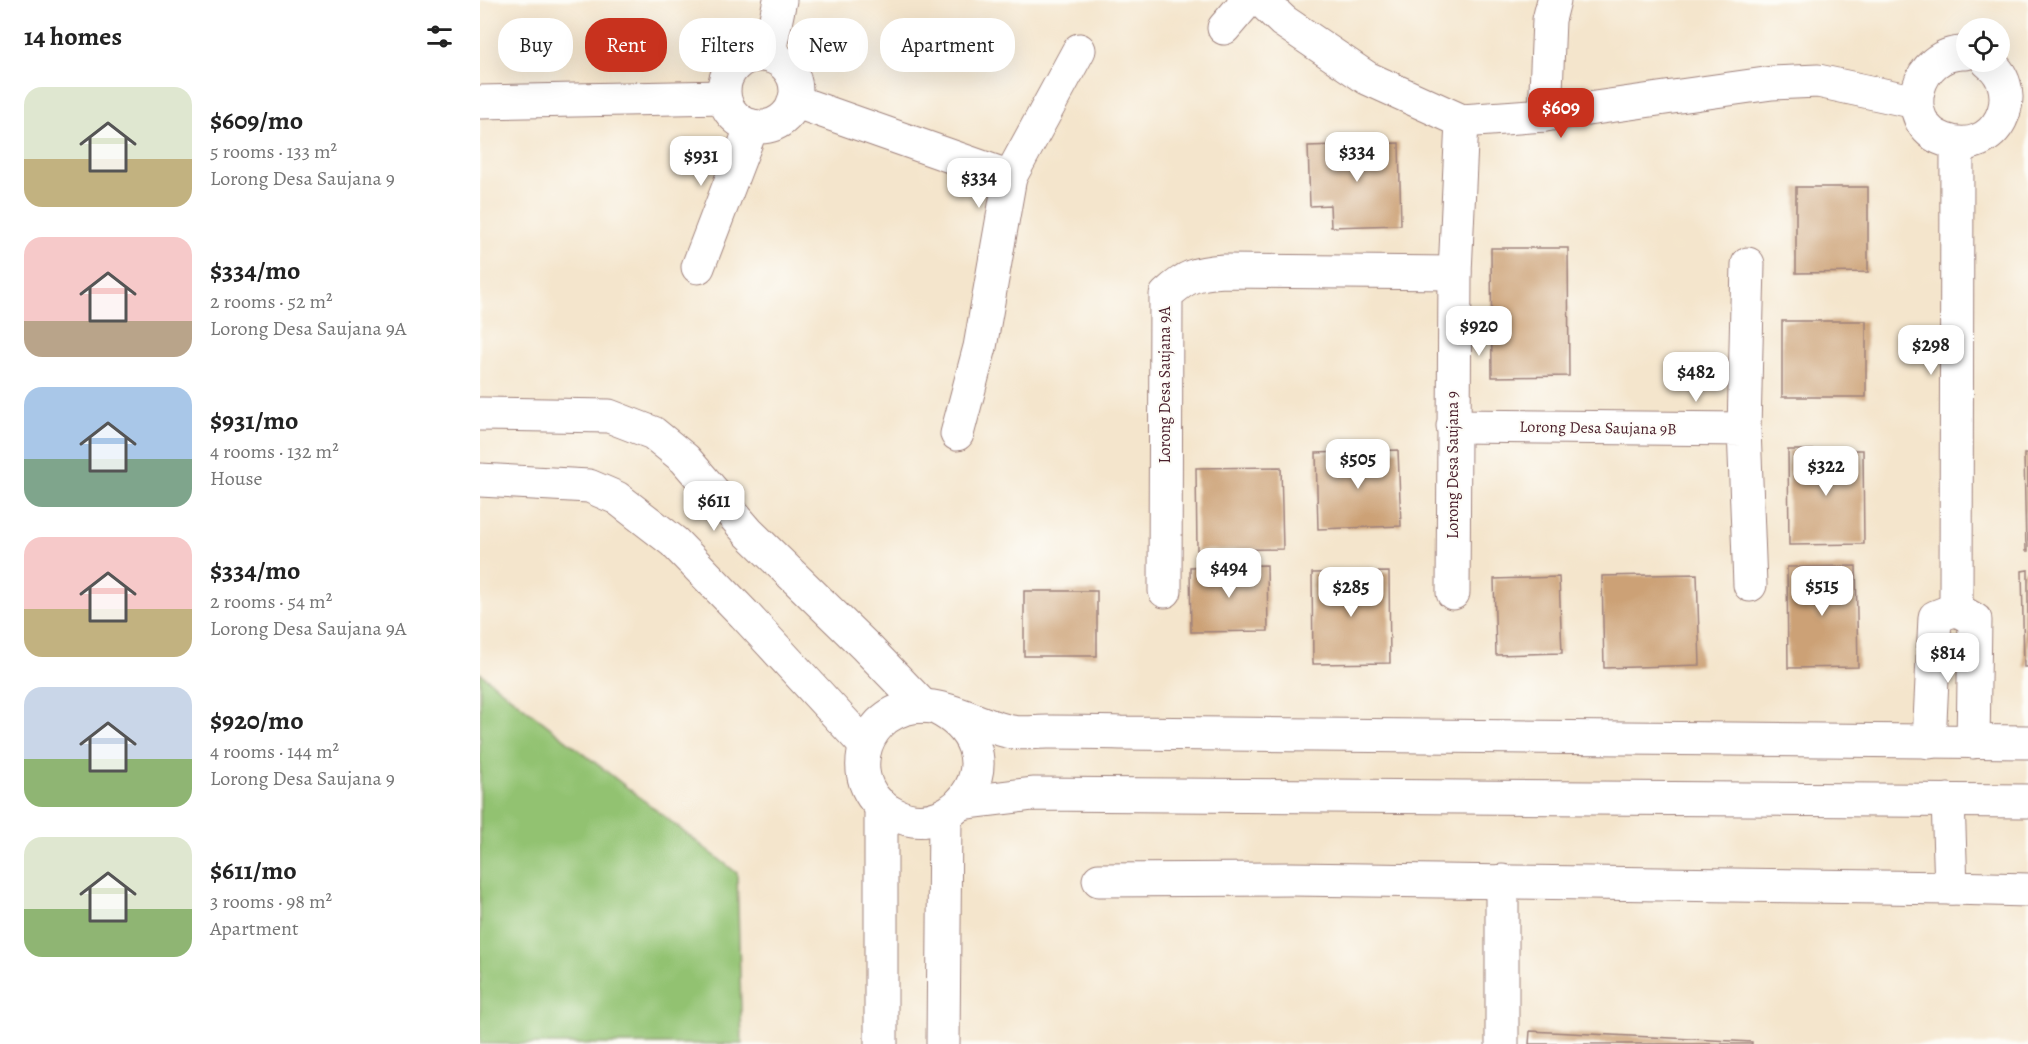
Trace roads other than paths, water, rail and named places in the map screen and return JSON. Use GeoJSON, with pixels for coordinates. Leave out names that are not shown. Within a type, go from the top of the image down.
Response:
{"type":"FeatureCollection","features":[{"type":"Feature","properties":{"kind":"street"},"geometry":{"type":"LineString","coordinates":[[776,19],[780,0]]}},
{"type":"Feature","properties":{"kind":"street"},"geometry":{"type":"LineString","coordinates":[[1224,28],[1242,7],[1244,0]]}},
{"type":"Feature","properties":{"kind":"street"},"geometry":{"type":"LineString","coordinates":[[1261,0],[1283,21],[1367,78],[1462,121],[1545,115],[1772,83],[1818,81],[1916,102]]}},
{"type":"Feature","properties":{"kind":"street"},"geometry":{"type":"LineString","coordinates":[[1545,115],[1549,20],[1554,0]]}},
{"type":"Feature","properties":{"kind":"street"},"geometry":{"type":"LineString","coordinates":[[957,434],[980,347],[1010,177],[1079,50]]}},
{"type":"Feature","properties":{"kind":"street"},"geometry":{"type":"LineString","coordinates":[[1956,54],[1948,55],[1935,63],[1924,74],[1918,87],[1916,102],[1921,118],[1929,130],[1942,140],[1971,144],[1985,139],[1996,130],[2018,103],[2007,89],[1999,72]]}},
{"type":"Feature","properties":{"kind":"street"},"geometry":{"type":"LineString","coordinates":[[730,72],[724,85],[727,107],[733,116],[752,126],[762,127],[782,119],[790,111],[794,101],[796,90],[794,78],[787,68],[776,60]]}},
{"type":"Feature","properties":{"kind":"street"},"geometry":{"type":"LineString","coordinates":[[480,102],[724,97]]}},
{"type":"Feature","properties":{"kind":"street"},"geometry":{"type":"LineString","coordinates":[[794,101],[1010,177]]}},
{"type":"Feature","properties":{"kind":"street","name":"Lorong Desa Saujana 9"},"geometry":{"type":"LineString","coordinates":[[1453,593],[1455,273],[1462,121]]}},
{"type":"Feature","properties":{"kind":"street"},"geometry":{"type":"LineString","coordinates":[[698,267],[752,126]]}},
{"type":"Feature","properties":{"kind":"street"},"geometry":{"type":"LineString","coordinates":[[1956,609],[1958,144]]}},
{"type":"Feature","properties":{"kind":"street"},"geometry":{"type":"LineString","coordinates":[[1748,264],[1744,429],[1750,585]]}},
{"type":"Feature","properties":{"kind":"street","name":"Lorong Desa Saujana 9A"},"geometry":{"type":"LineString","coordinates":[[1165,591],[1166,295],[1180,282],[1197,273],[1224,271],[1455,273]]}},
{"type":"Feature","properties":{"kind":"street"},"geometry":{"type":"LineString","coordinates":[[480,414],[609,416],[653,434],[685,459],[748,532],[929,707],[953,717],[968,731],[976,748],[978,768],[972,787],[953,809],[943,1044]]}},
{"type":"Feature","properties":{"kind":"street","name":"Lorong Desa Saujana 9B"},"geometry":{"type":"LineString","coordinates":[[1453,426],[1744,429]]}},
{"type":"Feature","properties":{"kind":"street"},"geometry":{"type":"LineString","coordinates":[[480,480],[589,486],[617,498],[674,542],[744,614],[865,746]]}},
{"type":"Feature","properties":{"kind":"street"},"geometry":{"type":"LineString","coordinates":[[1956,609],[1975,620],[1972,742]]}},
{"type":"Feature","properties":{"kind":"street"},"geometry":{"type":"LineString","coordinates":[[1929,742],[1935,617],[1956,609]]}},
{"type":"Feature","properties":{"kind":"street"},"geometry":{"type":"LineString","coordinates":[[2028,742],[1402,734],[1013,732],[929,707],[904,708],[887,716],[873,729],[865,746],[862,762],[864,777],[870,793],[895,815],[911,820],[929,820],[953,809],[1033,794],[2028,801]]}},
{"type":"Feature","properties":{"kind":"street"},"geometry":{"type":"LineString","coordinates":[[1948,800],[1950,888]]}},
{"type":"Feature","properties":{"kind":"street"},"geometry":{"type":"LineString","coordinates":[[881,805],[881,1044]]}},
{"type":"Feature","properties":{"kind":"street"},"geometry":{"type":"LineString","coordinates":[[1099,880],[1502,881],[2028,890]]}},
{"type":"Feature","properties":{"kind":"street"},"geometry":{"type":"LineString","coordinates":[[1502,881],[1502,1044]]}}]}
